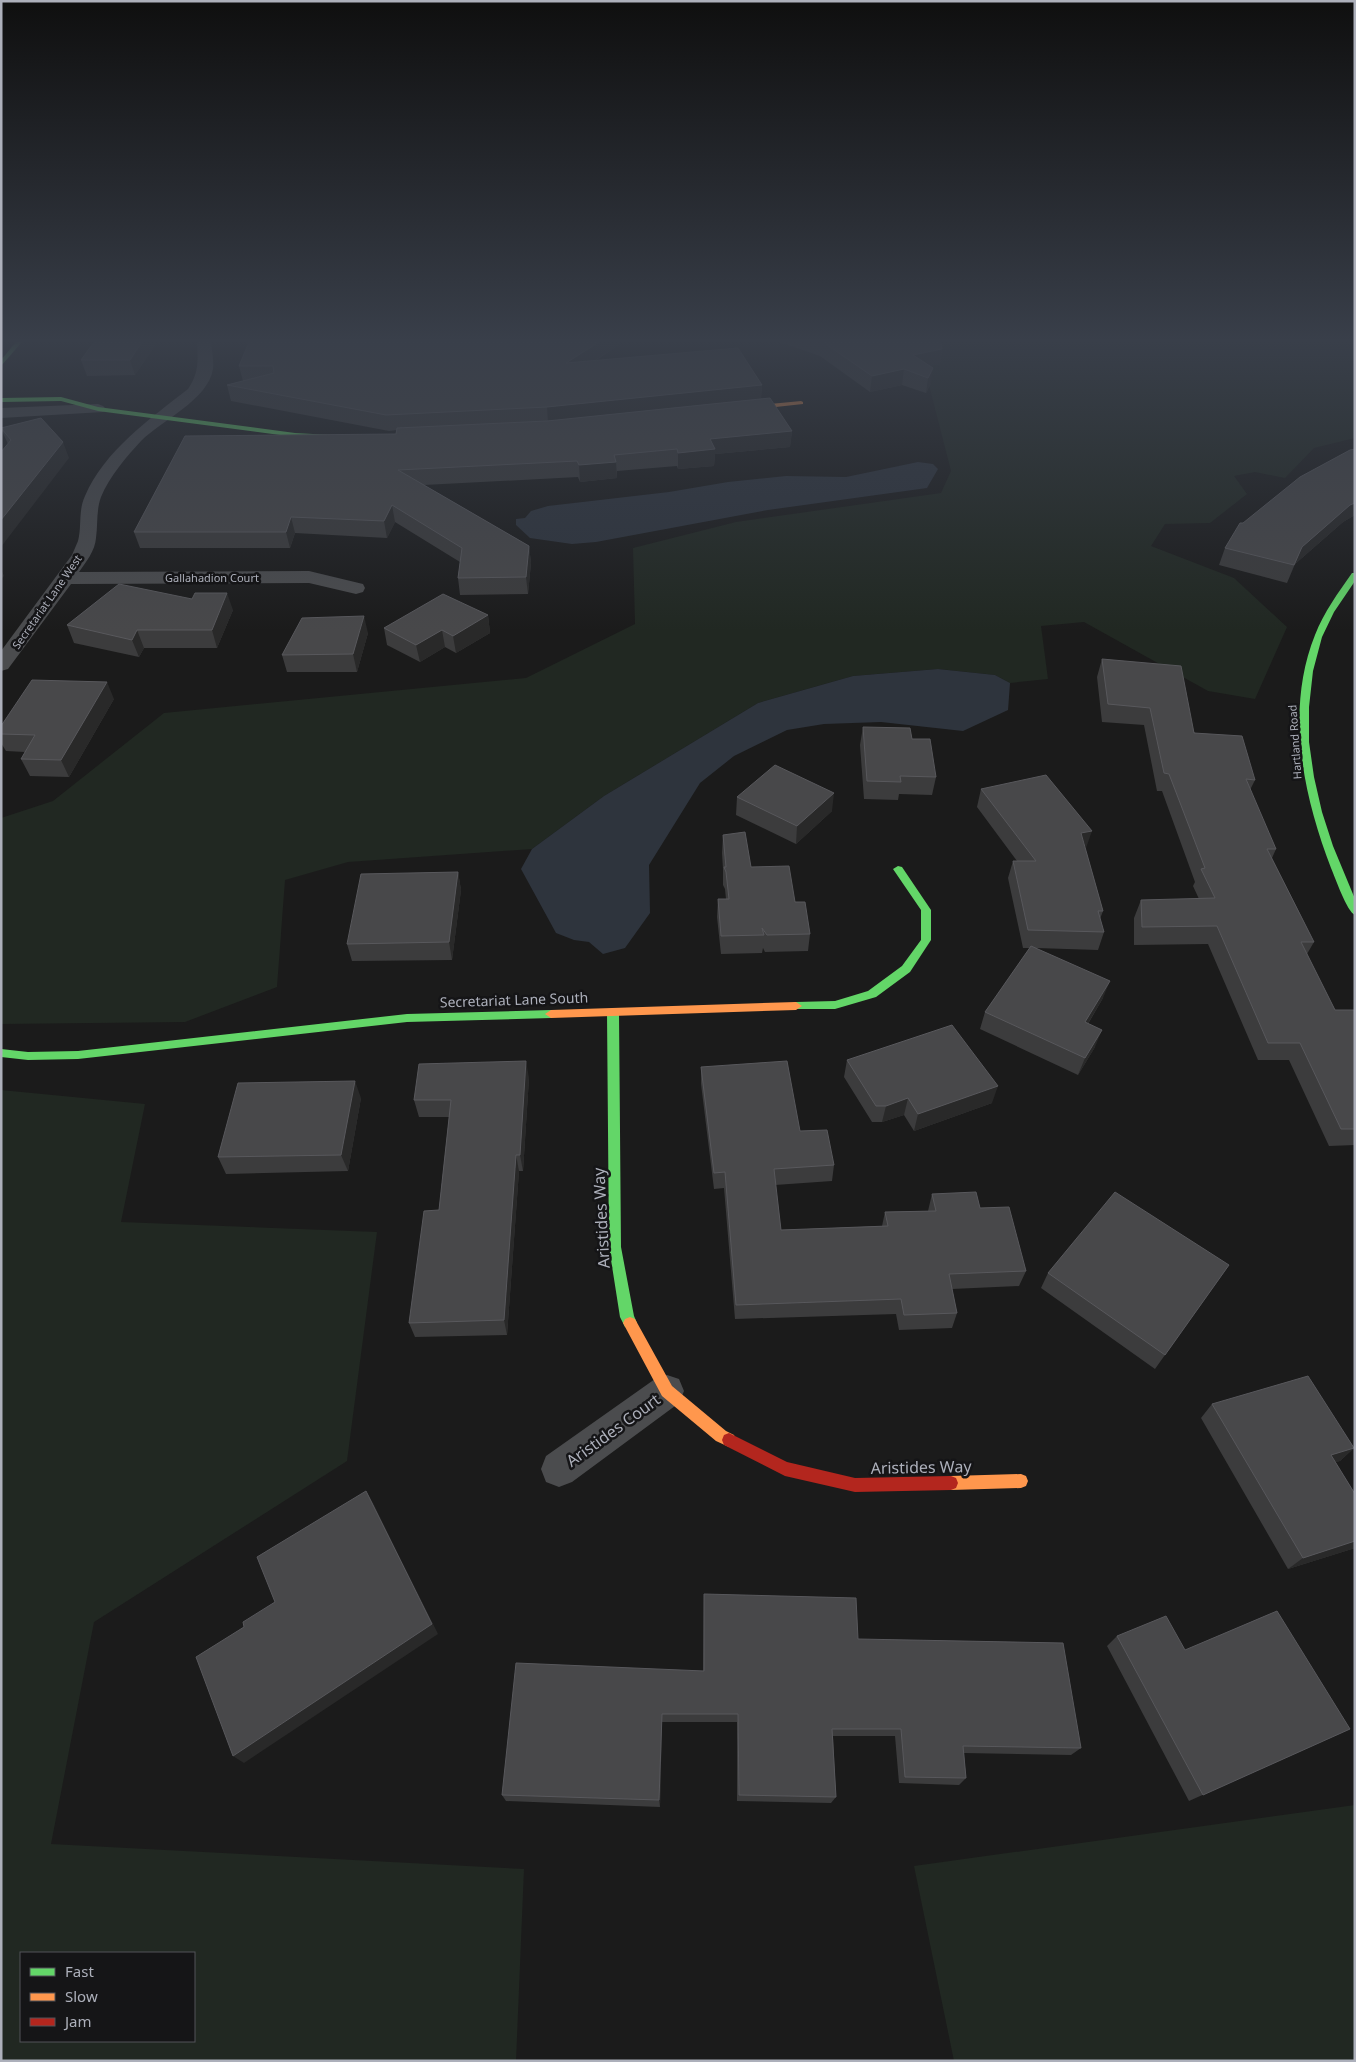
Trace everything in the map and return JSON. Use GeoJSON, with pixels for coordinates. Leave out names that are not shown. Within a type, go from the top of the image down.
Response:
{"type":"FeatureCollection","features":[{"type":"Feature","properties":{"kind":"street","name":"Secretariat Lane West"},"geometry":{"type":"LineString","coordinates":[[1,665],[81,555],[87,540],[88,514],[93,496],[102,479],[135,438]]}},
{"type":"Feature","properties":{"kind":"street","name":"Hartland Road"},"geometry":{"type":"LineString","coordinates":[[1355,575],[1330,610],[1314,651],[1304,702],[1309,780],[1329,852],[1355,911]]}},
{"type":"Feature","properties":{"kind":"street","name":"Gallahadion Court"},"geometry":{"type":"LineString","coordinates":[[66,578],[309,577],[356,588]]}},
{"type":"Feature","properties":{"kind":"street","name":"Secretariat Lane South"},"geometry":{"type":"LineString","coordinates":[[1,1053],[28,1056],[78,1055],[407,1018],[835,1005],[872,994],[906,969],[926,940],[926,910],[898,870]]}},
{"type":"Feature","properties":{"kind":"street","name":"Aristides Way"},"geometry":{"type":"LineString","coordinates":[[613,1012],[615,1247],[627,1317],[667,1391],[721,1436],[785,1469],[856,1485],[1021,1481]]}},
{"type":"Feature","properties":{"kind":"street","name":"Aristides Court"},"geometry":{"type":"LineString","coordinates":[[559,1469],[667,1391]]}},
{"type":"Feature","properties":{"kind":"shaded area"},"geometry":{"type":"Polygon","coordinates":[[[943,438],[1354,438],[1314,448],[1285,478],[1255,472],[1234,476],[1247,494],[1210,523],[1165,524],[1151,546],[1234,578],[1287,627],[1255,699],[1208,691],[1084,622],[1041,626],[1048,679],[1010,683],[995,675],[938,669],[853,676],[758,703],[604,796],[532,849],[348,862],[285,880],[277,987],[185,1022],[1,1024],[1,818],[53,801],[164,713],[526,678],[635,624],[633,548],[736,522],[941,493],[951,471],[943,438]]]}},
{"type":"Feature","properties":{"kind":"shaded area"},"geometry":{"type":"Polygon","coordinates":[[[918,462],[933,464],[938,469],[927,488],[768,510],[596,542],[572,544],[530,538],[516,525],[516,519],[525,518],[531,511],[548,506],[786,476],[846,477],[918,462]]]}},
{"type":"Feature","properties":{"kind":"shaded area"},"geometry":{"type":"Polygon","coordinates":[[[938,669],[995,675],[1010,683],[1008,710],[963,731],[881,722],[824,724],[787,730],[734,756],[700,783],[649,865],[650,913],[625,948],[603,954],[589,942],[574,940],[556,933],[521,869],[532,849],[604,796],[758,703],[853,676],[938,669]]]}},
{"type":"Feature","properties":{"kind":"shaded area"},"geometry":{"type":"Polygon","coordinates":[[[1,1090],[145,1104],[121,1222],[377,1232],[347,1461],[94,1622],[51,1844],[524,1869],[516,2061],[1,2061],[1,1090]]]}},
{"type":"Feature","properties":{"kind":"shaded area"},"geometry":{"type":"Polygon","coordinates":[[[1355,1805],[1355,2061],[954,2061],[914,1866],[1355,1805]]]}},
{"type":"Feature","properties":{"kind":"building"},"geometry":{"type":"Polygon","coordinates":[[[10,438],[60,438],[63,442],[1,520],[1,452],[11,440],[10,438]]]}},
{"type":"Feature","properties":{"kind":"building"},"geometry":{"type":"Polygon","coordinates":[[[184,438],[718,438],[710,439],[715,449],[678,453],[677,449],[614,455],[616,462],[579,465],[577,461],[398,470],[529,546],[526,577],[458,578],[462,548],[392,505],[384,521],[291,517],[286,532],[134,532],[184,438]]]}},
{"type":"Feature","properties":{"kind":"building"},"geometry":{"type":"Polygon","coordinates":[[[1355,449],[1355,503],[1350,505],[1302,547],[1294,565],[1225,548],[1240,523],[1243,523],[1300,477],[1355,449]]]}},
{"type":"Feature","properties":{"kind":"building"},"geometry":{"type":"Polygon","coordinates":[[[119,584],[192,599],[195,593],[227,593],[212,630],[137,630],[132,640],[67,625],[119,584]]]}},
{"type":"Feature","properties":{"kind":"building"},"geometry":{"type":"Polygon","coordinates":[[[443,594],[488,615],[453,636],[442,630],[416,645],[384,628],[443,594]]]}},
{"type":"Feature","properties":{"kind":"building"},"geometry":{"type":"Polygon","coordinates":[[[364,616],[353,654],[282,655],[302,618],[364,616]]]}},
{"type":"Feature","properties":{"kind":"building"},"geometry":{"type":"Polygon","coordinates":[[[1102,659],[1181,666],[1194,733],[1242,736],[1255,780],[1246,779],[1276,849],[1267,849],[1314,942],[1301,942],[1335,1010],[1355,1010],[1355,1129],[1341,1129],[1300,1043],[1268,1043],[1217,926],[1142,927],[1141,900],[1215,898],[1201,869],[1205,868],[1169,774],[1164,773],[1150,708],[1108,704],[1102,659]]]}},
{"type":"Feature","properties":{"kind":"building"},"geometry":{"type":"Polygon","coordinates":[[[32,680],[107,682],[61,760],[21,759],[35,735],[1,734],[1,726],[32,680]]]}},
{"type":"Feature","properties":{"kind":"building"},"geometry":{"type":"Polygon","coordinates":[[[863,727],[910,728],[912,739],[930,739],[936,777],[900,776],[901,782],[867,781],[863,727]]]}},
{"type":"Feature","properties":{"kind":"building"},"geometry":{"type":"Polygon","coordinates":[[[775,765],[834,793],[797,826],[737,797],[775,765]]]}},
{"type":"Feature","properties":{"kind":"building"},"geometry":{"type":"Polygon","coordinates":[[[1046,775],[1092,831],[1081,833],[1103,911],[1098,911],[1104,932],[1028,930],[1013,861],[1036,861],[981,789],[1046,775]]]}},
{"type":"Feature","properties":{"kind":"building"},"geometry":{"type":"Polygon","coordinates":[[[745,832],[751,867],[789,866],[795,902],[805,902],[810,934],[767,935],[762,928],[764,935],[721,936],[718,899],[729,899],[724,867],[726,867],[723,835],[745,832]]]}},
{"type":"Feature","properties":{"kind":"building"},"geometry":{"type":"Polygon","coordinates":[[[458,872],[449,942],[347,944],[361,874],[458,872]]]}},
{"type":"Feature","properties":{"kind":"building"},"geometry":{"type":"Polygon","coordinates":[[[1031,946],[1110,981],[1085,1022],[1102,1030],[1085,1058],[985,1012],[1031,946]]]}},
{"type":"Feature","properties":{"kind":"building"},"geometry":{"type":"Polygon","coordinates":[[[952,1025],[998,1086],[918,1114],[908,1098],[886,1106],[876,1106],[847,1060],[952,1025]]]}},
{"type":"Feature","properties":{"kind":"building"},"geometry":{"type":"Polygon","coordinates":[[[526,1061],[520,1155],[516,1155],[504,1320],[409,1323],[424,1211],[439,1210],[451,1100],[414,1100],[419,1064],[526,1061]]]}},
{"type":"Feature","properties":{"kind":"building"},"geometry":{"type":"Polygon","coordinates":[[[787,1061],[800,1131],[827,1130],[834,1165],[774,1169],[781,1230],[888,1226],[885,1212],[936,1211],[932,1194],[976,1192],[980,1208],[1009,1207],[1026,1271],[949,1274],[957,1313],[904,1315],[901,1299],[736,1305],[725,1172],[714,1173],[701,1067],[787,1061]]]}},
{"type":"Feature","properties":{"kind":"building"},"geometry":{"type":"Polygon","coordinates":[[[355,1081],[341,1155],[218,1157],[238,1083],[355,1081]]]}},
{"type":"Feature","properties":{"kind":"building"},"geometry":{"type":"Polygon","coordinates":[[[1115,1192],[1229,1265],[1165,1355],[1048,1273],[1115,1192]]]}},
{"type":"Feature","properties":{"kind":"building"},"geometry":{"type":"Polygon","coordinates":[[[1308,1376],[1354,1448],[1331,1455],[1355,1494],[1355,1541],[1303,1558],[1212,1404],[1308,1376]]]}},
{"type":"Feature","properties":{"kind":"building"},"geometry":{"type":"Polygon","coordinates":[[[366,1491],[432,1624],[233,1756],[196,1657],[244,1627],[243,1622],[275,1602],[257,1557],[366,1491]]]}},
{"type":"Feature","properties":{"kind":"building"},"geometry":{"type":"Polygon","coordinates":[[[704,1594],[856,1598],[858,1639],[1063,1643],[1081,1748],[963,1746],[966,1778],[905,1777],[901,1729],[832,1729],[836,1797],[739,1795],[738,1714],[662,1714],[659,1800],[502,1795],[516,1663],[704,1671],[704,1594]]]}},
{"type":"Feature","properties":{"kind":"building"},"geometry":{"type":"Polygon","coordinates":[[[1277,1611],[1350,1729],[1203,1795],[1117,1636],[1166,1616],[1185,1650],[1277,1611]]]}},
{"type":"Feature","properties":{"kind":"traffic: fast"},"geometry":{"type":"LineString","coordinates":[[1355,575],[1330,612],[1318,637],[1308,671],[1304,707],[1309,777],[1317,812],[1328,846],[1355,911]]}},
{"type":"Feature","properties":{"kind":"traffic: fast"},"geometry":{"type":"LineString","coordinates":[[796,1006],[835,1005],[872,994],[906,969],[926,940],[926,910],[898,869]]}},
{"type":"Feature","properties":{"kind":"traffic: fast"},"geometry":{"type":"LineString","coordinates":[[613,1013],[615,1247],[627,1317],[630,1323]]}},
{"type":"Feature","properties":{"kind":"traffic: fast"},"geometry":{"type":"LineString","coordinates":[[1,1053],[28,1056],[78,1055],[407,1018],[551,1014]]}},
{"type":"Feature","properties":{"kind":"traffic: slow"},"geometry":{"type":"LineString","coordinates":[[551,1014],[796,1006]]}},
{"type":"Feature","properties":{"kind":"traffic: slow"},"geometry":{"type":"LineString","coordinates":[[630,1323],[667,1391],[721,1436],[729,1440]]}},
{"type":"Feature","properties":{"kind":"traffic: slow"},"geometry":{"type":"LineString","coordinates":[[951,1483],[1021,1481]]}},
{"type":"Feature","properties":{"kind":"traffic: jam"},"geometry":{"type":"LineString","coordinates":[[729,1440],[785,1469],[855,1485],[951,1483]]}}]}
